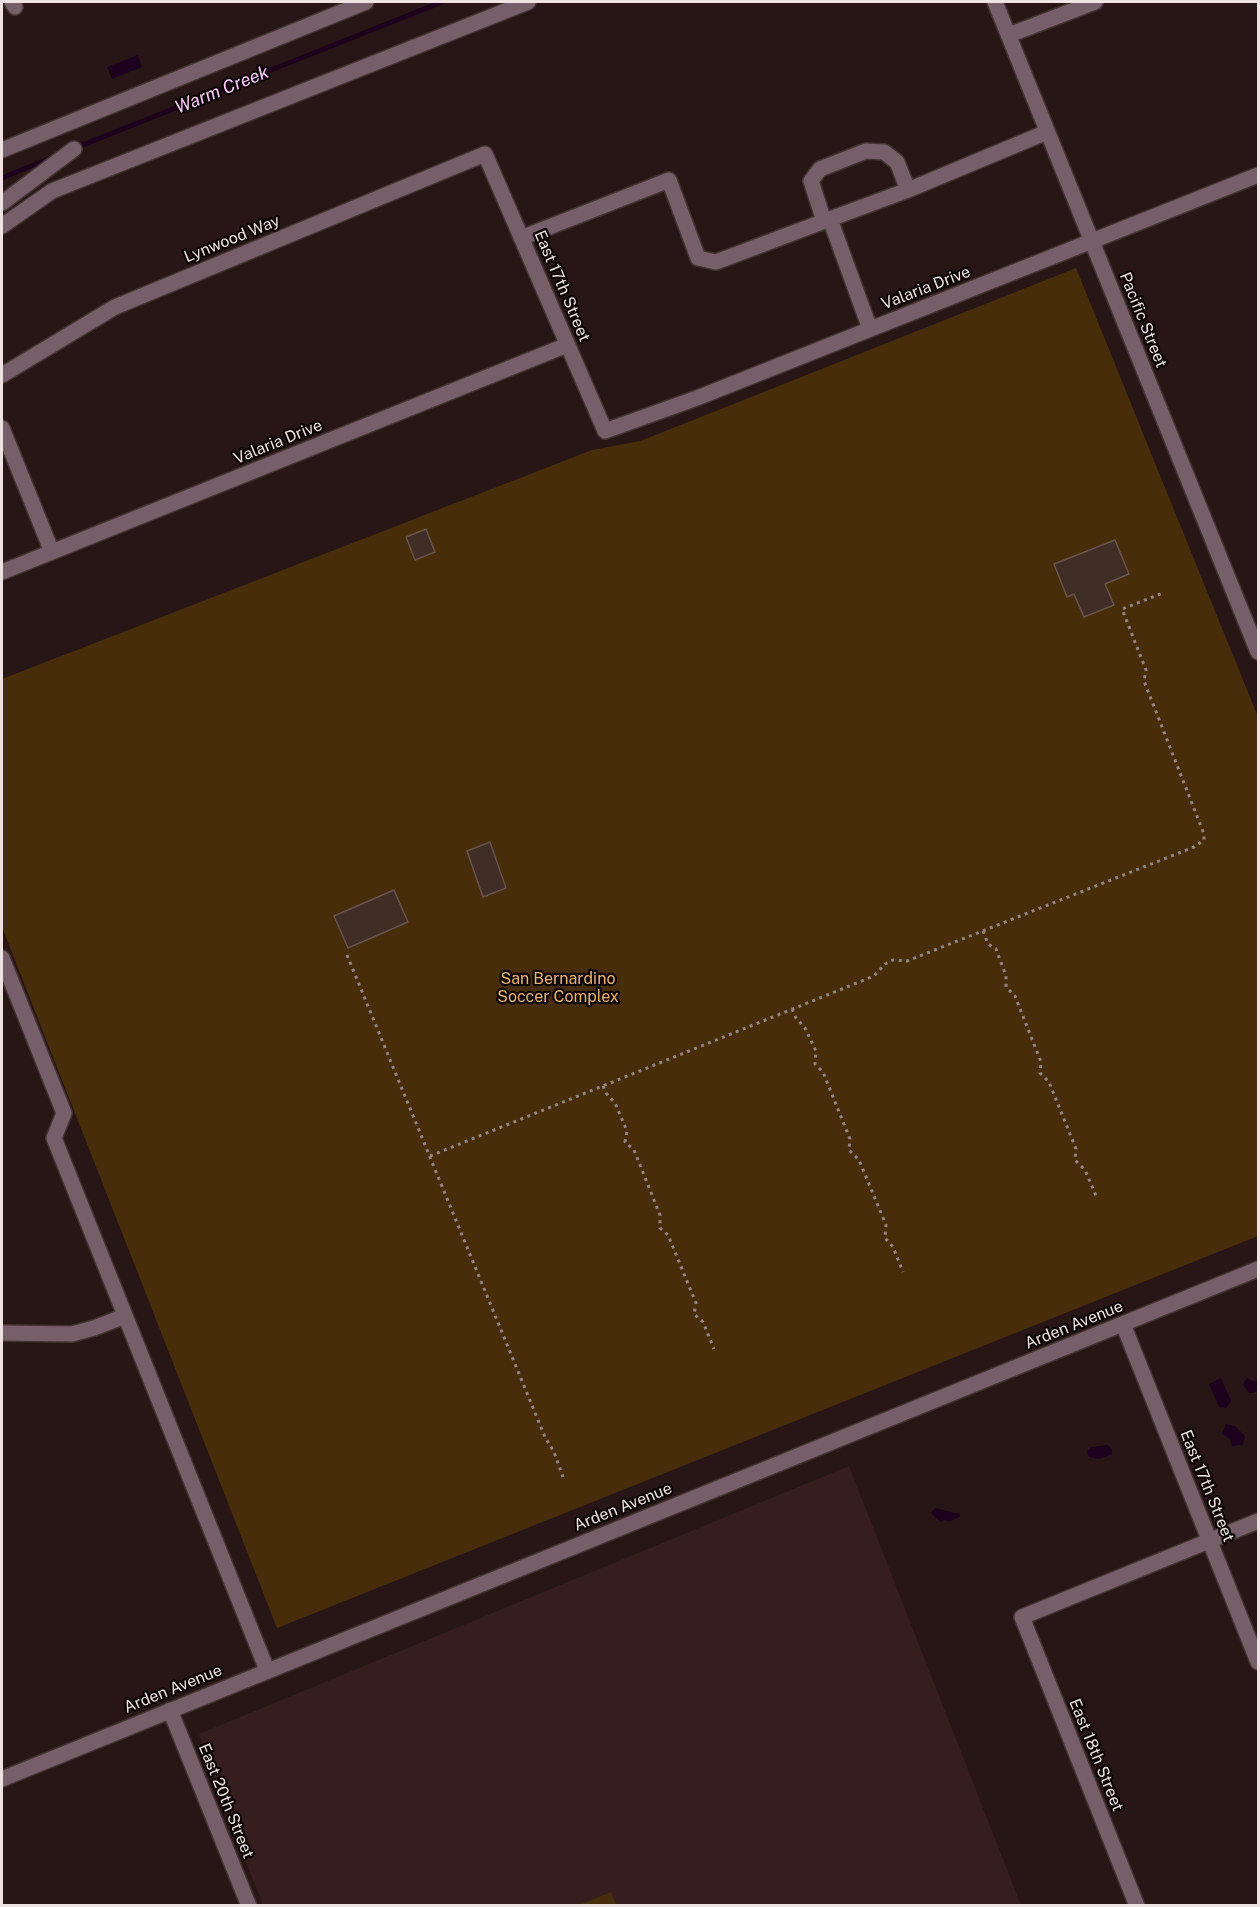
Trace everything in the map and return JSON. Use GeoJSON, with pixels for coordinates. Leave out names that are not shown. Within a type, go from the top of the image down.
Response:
{"type":"FeatureCollection","features":[{"type":"Feature","properties":{"kind":"street"},"geometry":{"type":"LineString","coordinates":[[2,150],[366,2]]}},
{"type":"Feature","properties":{"kind":"street"},"geometry":{"type":"LineString","coordinates":[[2,226],[52,191],[528,2]]}},
{"type":"Feature","properties":{"kind":"street","name":"Pacific Street"},"geometry":{"type":"LineString","coordinates":[[995,2],[1258,652]]}},
{"type":"Feature","properties":{"kind":"street"},"geometry":{"type":"LineString","coordinates":[[1009,35],[1095,2]]}},
{"type":"Feature","properties":{"kind":"street"},"geometry":{"type":"LineString","coordinates":[[521,238],[669,180],[698,258],[716,262],[908,190],[1047,132]]}},
{"type":"Feature","properties":{"kind":"street"},"geometry":{"type":"LineString","coordinates":[[2,203],[74,149]]}},
{"type":"Feature","properties":{"kind":"street"},"geometry":{"type":"LineString","coordinates":[[870,328],[811,182],[820,169],[866,151],[884,152],[897,162],[908,190]]}},
{"type":"Feature","properties":{"kind":"street","name":"East 17th Street"},"geometry":{"type":"LineString","coordinates":[[485,154],[605,431]]}},
{"type":"Feature","properties":{"kind":"street","name":"Lynwood Way"},"geometry":{"type":"LineString","coordinates":[[2,375],[115,307],[485,154]]}},
{"type":"Feature","properties":{"kind":"street","name":"Valaria Drive"},"geometry":{"type":"LineString","coordinates":[[605,431],[697,398],[1258,175]]}},
{"type":"Feature","properties":{"kind":"street","name":"Valaria Drive"},"geometry":{"type":"LineString","coordinates":[[2,572],[567,345]]}},
{"type":"Feature","properties":{"kind":"street"},"geometry":{"type":"LineString","coordinates":[[2,428],[52,552]]}},
{"type":"Feature","properties":{"kind":"street"},"geometry":{"type":"LineString","coordinates":[[2,958],[64,1113],[54,1138],[267,1670]]}},
{"type":"Feature","properties":{"kind":"street","name":"Arden Avenue"},"geometry":{"type":"LineString","coordinates":[[2,1779],[1258,1269]]}},
{"type":"Feature","properties":{"kind":"street"},"geometry":{"type":"LineString","coordinates":[[2,1334],[72,1334],[125,1316]]}},
{"type":"Feature","properties":{"kind":"street","name":"East 17th Street"},"geometry":{"type":"LineString","coordinates":[[1123,1324],[1258,1662]]}},
{"type":"Feature","properties":{"kind":"street"},"geometry":{"type":"LineString","coordinates":[[1209,1541],[1258,1521]]}},
{"type":"Feature","properties":{"kind":"street","name":"East 18th Street"},"geometry":{"type":"LineString","coordinates":[[1137,1905],[1022,1617],[1209,1541]]}},
{"type":"Feature","properties":{"kind":"street","name":"East 20th Street"},"geometry":{"type":"LineString","coordinates":[[170,1710],[249,1905]]}},
{"type":"Feature","properties":{"kind":"path"},"geometry":{"type":"LineString","coordinates":[[430,1156],[874,976],[885,964],[893,960],[907,961],[1194,847],[1204,840],[1204,834],[1144,681],[1146,670],[1122,609],[1163,593]]}},
{"type":"Feature","properties":{"kind":"path"},"geometry":{"type":"LineString","coordinates":[[983,931],[988,944],[996,949],[1006,976],[1006,987],[1015,996],[1041,1062],[1041,1073],[1049,1082],[1077,1149],[1075,1160],[1085,1170],[1097,1198]]}},
{"type":"Feature","properties":{"kind":"path"},"geometry":{"type":"LineString","coordinates":[[346,955],[563,1477]]}},
{"type":"Feature","properties":{"kind":"path"},"geometry":{"type":"LineString","coordinates":[[792,1009],[796,1018],[806,1028],[816,1051],[815,1064],[823,1072],[850,1139],[849,1150],[859,1160],[886,1225],[885,1238],[893,1247],[903,1272]]}},
{"type":"Feature","properties":{"kind":"path"},"geometry":{"type":"LineString","coordinates":[[603,1086],[615,1102],[627,1131],[625,1142],[634,1150],[660,1215],[660,1228],[668,1235],[696,1303],[694,1314],[703,1322],[714,1349]]}},
{"type":"Feature","properties":{"kind":"shaded area"},"geometry":{"type":"Polygon","coordinates":[[[138,55],[142,67],[112,79],[107,67],[138,55]]]}},
{"type":"Feature","properties":{"kind":"shaded area"},"geometry":{"type":"Polygon","coordinates":[[[1221,1378],[1231,1401],[1226,1408],[1219,1407],[1209,1384],[1221,1378]]]}},
{"type":"Feature","properties":{"kind":"shaded area"},"geometry":{"type":"Polygon","coordinates":[[[1247,1378],[1255,1382],[1258,1380],[1258,1390],[1254,1393],[1249,1393],[1243,1384],[1247,1378]]]}},
{"type":"Feature","properties":{"kind":"shaded area"},"geometry":{"type":"Polygon","coordinates":[[[1226,1424],[1236,1427],[1245,1436],[1243,1445],[1232,1446],[1229,1438],[1222,1434],[1226,1424]]]}},
{"type":"Feature","properties":{"kind":"shaded area"},"geometry":{"type":"Polygon","coordinates":[[[1108,1445],[1112,1454],[1099,1459],[1089,1457],[1087,1452],[1091,1447],[1108,1445]]]}},
{"type":"Feature","properties":{"kind":"shaded area"},"geometry":{"type":"Polygon","coordinates":[[[849,1466],[1021,1905],[263,1905],[233,1830],[199,1734],[849,1466]]]}},
{"type":"Feature","properties":{"kind":"shaded area"},"geometry":{"type":"Polygon","coordinates":[[[935,1508],[960,1514],[960,1517],[948,1522],[944,1520],[940,1522],[931,1513],[935,1508]]]}},
{"type":"Feature","properties":{"kind":"green space","name":"San Bernardino Soccer Complex"},"geometry":{"type":"Polygon","coordinates":[[[1076,268],[1258,717],[1258,1236],[277,1628],[2,927],[2,679],[592,450],[640,441],[1076,268]]]}},
{"type":"Feature","properties":{"kind":"green space"},"geometry":{"type":"Polygon","coordinates":[[[611,1892],[616,1905],[579,1905],[611,1892]]]}},
{"type":"Feature","properties":{"kind":"building"},"geometry":{"type":"Polygon","coordinates":[[[426,529],[435,552],[415,560],[406,537],[426,529]]]}},
{"type":"Feature","properties":{"kind":"building"},"geometry":{"type":"Polygon","coordinates":[[[1115,540],[1129,574],[1105,584],[1114,605],[1084,617],[1074,594],[1067,597],[1054,564],[1115,540]]]}},
{"type":"Feature","properties":{"kind":"building"},"geometry":{"type":"Polygon","coordinates":[[[490,842],[506,888],[483,897],[467,851],[490,842]]]}},
{"type":"Feature","properties":{"kind":"building"},"geometry":{"type":"Polygon","coordinates":[[[394,890],[408,922],[348,948],[334,916],[394,890]]]}},
{"type":"Feature","properties":{"kind":"waterway","name":"Warm Creek"},"geometry":{"type":"LineString","coordinates":[[75,148],[442,2]]}},
{"type":"Feature","properties":{"kind":"waterway","name":"Warm Creek"},"geometry":{"type":"LineString","coordinates":[[2,178],[53,157]]}}]}
